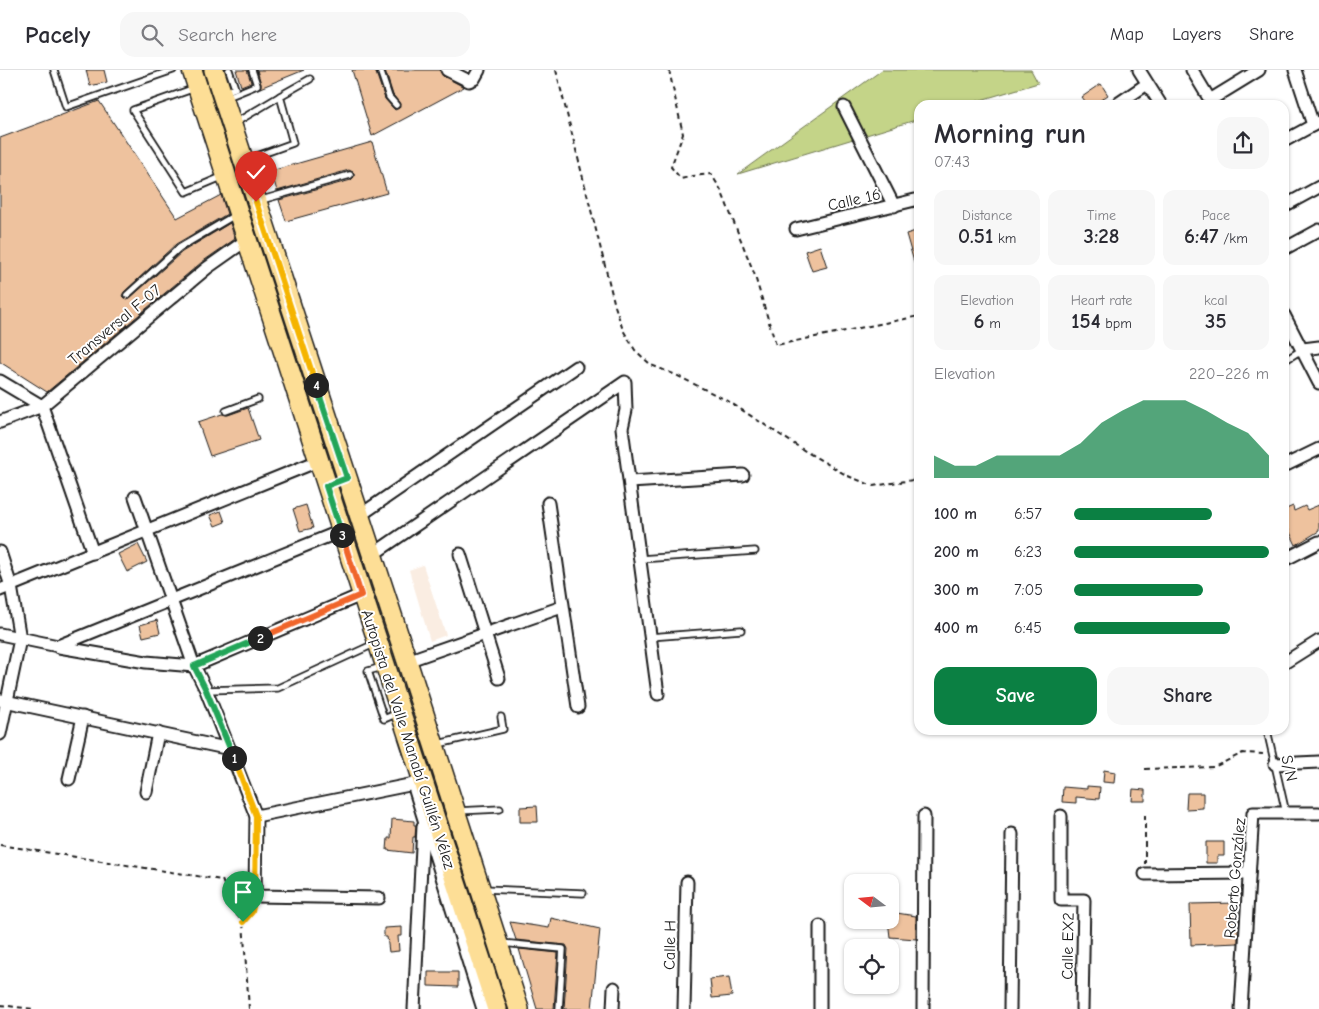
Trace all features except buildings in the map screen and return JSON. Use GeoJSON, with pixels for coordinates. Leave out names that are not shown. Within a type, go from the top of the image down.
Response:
{"type":"FeatureCollection","features":[{"type":"Feature","properties":{"kind":"main road","name":"Autopista del Valle Manabí Guillén Vélez"},"geometry":{"type":"LineString","coordinates":[[214,70],[519,1009]]}},
{"type":"Feature","properties":{"kind":"main road","name":"Autopista del Valle Manabí Guillén Vélez"},"geometry":{"type":"LineString","coordinates":[[195,79],[400,712],[421,786],[496,1009]]}},
{"type":"Feature","properties":{"kind":"main road"},"geometry":{"type":"LineString","coordinates":[[326,486],[347,478]]}},
{"type":"Feature","properties":{"kind":"street"},"geometry":{"type":"LineString","coordinates":[[447,70],[469,81],[474,79],[479,70]]}},
{"type":"Feature","properties":{"kind":"street"},"geometry":{"type":"LineString","coordinates":[[1139,70],[1157,100]]}},
{"type":"Feature","properties":{"kind":"street"},"geometry":{"type":"LineString","coordinates":[[1192,70],[1210,100]]}},
{"type":"Feature","properties":{"kind":"street"},"geometry":{"type":"LineString","coordinates":[[1214,100],[1259,70]]}},
{"type":"Feature","properties":{"kind":"street"},"geometry":{"type":"LineString","coordinates":[[1289,138],[1316,124],[1295,70]]}},
{"type":"Feature","properties":{"kind":"street"},"geometry":{"type":"LineString","coordinates":[[1123,100],[1147,84]]}},
{"type":"Feature","properties":{"kind":"street"},"geometry":{"type":"LineString","coordinates":[[844,107],[894,206]]}},
{"type":"Feature","properties":{"kind":"street"},"geometry":{"type":"LineString","coordinates":[[1289,203],[1319,187]]}},
{"type":"Feature","properties":{"kind":"street","name":"Calle 16"},"geometry":{"type":"LineString","coordinates":[[796,229],[914,200]]}},
{"type":"Feature","properties":{"kind":"street"},"geometry":{"type":"LineString","coordinates":[[1289,246],[1319,230]]}},
{"type":"Feature","properties":{"kind":"street","name":"Transversal F-07"},"geometry":{"type":"LineString","coordinates":[[0,422],[42,406],[207,268],[248,239]]}},
{"type":"Feature","properties":{"kind":"street"},"geometry":{"type":"LineString","coordinates":[[1289,324],[1319,383]]}},
{"type":"Feature","properties":{"kind":"street"},"geometry":{"type":"LineString","coordinates":[[1303,349],[1319,347]]}},
{"type":"Feature","properties":{"kind":"street"},"geometry":{"type":"LineString","coordinates":[[359,516],[576,367]]}},
{"type":"Feature","properties":{"kind":"street"},"geometry":{"type":"LineString","coordinates":[[0,381],[42,406],[93,553]]}},
{"type":"Feature","properties":{"kind":"street"},"geometry":{"type":"LineString","coordinates":[[372,555],[624,382],[626,410],[622,428],[658,694]]}},
{"type":"Feature","properties":{"kind":"street"},"geometry":{"type":"LineString","coordinates":[[1289,464],[1319,449]]}},
{"type":"Feature","properties":{"kind":"street"},"geometry":{"type":"LineString","coordinates":[[0,590],[148,532],[318,461]]}},
{"type":"Feature","properties":{"kind":"street"},"geometry":{"type":"LineString","coordinates":[[630,482],[744,475]]}},
{"type":"Feature","properties":{"kind":"street"},"geometry":{"type":"LineString","coordinates":[[135,497],[194,666],[206,690],[256,816],[255,896],[379,898]]}},
{"type":"Feature","properties":{"kind":"street"},"geometry":{"type":"LineString","coordinates":[[548,503],[578,708]]}},
{"type":"Feature","properties":{"kind":"street"},"geometry":{"type":"LineString","coordinates":[[58,646],[340,530]]}},
{"type":"Feature","properties":{"kind":"street"},"geometry":{"type":"LineString","coordinates":[[1289,557],[1319,542]]}},
{"type":"Feature","properties":{"kind":"street"},"geometry":{"type":"LineString","coordinates":[[0,552],[11,586],[20,639],[3,700],[0,734]]}},
{"type":"Feature","properties":{"kind":"street"},"geometry":{"type":"LineString","coordinates":[[460,554],[499,678]]}},
{"type":"Feature","properties":{"kind":"street"},"geometry":{"type":"LineString","coordinates":[[0,634],[146,662],[194,666],[361,595]]}},
{"type":"Feature","properties":{"kind":"street"},"geometry":{"type":"LineString","coordinates":[[407,661],[562,607]]}},
{"type":"Feature","properties":{"kind":"street"},"geometry":{"type":"LineString","coordinates":[[1289,660],[1319,641]]}},
{"type":"Feature","properties":{"kind":"street"},"geometry":{"type":"LineString","coordinates":[[3,700],[230,749]]}},
{"type":"Feature","properties":{"kind":"street"},"geometry":{"type":"LineString","coordinates":[[69,779],[83,717]]}},
{"type":"Feature","properties":{"kind":"street"},"geometry":{"type":"LineString","coordinates":[[146,792],[158,733]]}},
{"type":"Feature","properties":{"kind":"street"},"geometry":{"type":"LineString","coordinates":[[1274,759],[1319,762]]}},
{"type":"Feature","properties":{"kind":"street"},"geometry":{"type":"LineString","coordinates":[[256,816],[421,786],[423,818],[414,1009]]}},
{"type":"Feature","properties":{"kind":"street","name":"Roberto González"},"geometry":{"type":"LineString","coordinates":[[1241,1009],[1253,813],[1319,813]]}},
{"type":"Feature","properties":{"kind":"street"},"geometry":{"type":"LineString","coordinates":[[923,1009],[924,816]]}},
{"type":"Feature","properties":{"kind":"street","name":"Calle EX2"},"geometry":{"type":"LineString","coordinates":[[1062,816],[1061,900],[1084,900],[1082,1009]]}},
{"type":"Feature","properties":{"kind":"street"},"geometry":{"type":"LineString","coordinates":[[423,818],[483,1009]]}},
{"type":"Feature","properties":{"kind":"street"},"geometry":{"type":"LineString","coordinates":[[1010,1009],[1012,834]]}},
{"type":"Feature","properties":{"kind":"street"},"geometry":{"type":"LineString","coordinates":[[1145,874],[1249,873]]}},
{"type":"Feature","properties":{"kind":"street","name":"Calle H"},"geometry":{"type":"LineString","coordinates":[[684,1009],[687,882]]}},
{"type":"Feature","properties":{"kind":"street"},"geometry":{"type":"LineString","coordinates":[[820,926],[820,1009]]}},
{"type":"Feature","properties":{"kind":"street"},"geometry":{"type":"LineString","coordinates":[[613,1009],[614,988]]}},
{"type":"Feature","properties":{"kind":"lane"},"geometry":{"type":"LineString","coordinates":[[54,70],[66,107],[173,70]]}},
{"type":"Feature","properties":{"kind":"lane"},"geometry":{"type":"LineString","coordinates":[[223,96],[235,88],[229,70]]}},
{"type":"Feature","properties":{"kind":"lane"},"geometry":{"type":"LineString","coordinates":[[223,96],[257,85],[252,70]]}},
{"type":"Feature","properties":{"kind":"lane"},"geometry":{"type":"LineString","coordinates":[[380,70],[389,97],[396,105]]}},
{"type":"Feature","properties":{"kind":"lane"},"geometry":{"type":"LineString","coordinates":[[195,79],[133,110],[186,192],[226,176]]}},
{"type":"Feature","properties":{"kind":"lane"},"geometry":{"type":"LineString","coordinates":[[232,125],[310,79]]}},
{"type":"Feature","properties":{"kind":"lane"},"geometry":{"type":"LineString","coordinates":[[254,157],[293,143],[280,96]]}},
{"type":"Feature","properties":{"kind":"lane"},"geometry":{"type":"LineString","coordinates":[[256,202],[350,175]]}},
{"type":"Feature","properties":{"kind":"lane"},"geometry":{"type":"LineString","coordinates":[[127,295],[178,248],[239,213]]}},
{"type":"Feature","properties":{"kind":"lane"},"geometry":{"type":"LineString","coordinates":[[1289,358],[1303,349]]}},
{"type":"Feature","properties":{"kind":"lane"},"geometry":{"type":"LineString","coordinates":[[226,411],[258,399]]}},
{"type":"Feature","properties":{"kind":"lane"},"geometry":{"type":"LineString","coordinates":[[640,558],[755,551]]}},
{"type":"Feature","properties":{"kind":"lane"},"geometry":{"type":"LineString","coordinates":[[650,636],[741,630]]}},
{"type":"Feature","properties":{"kind":"lane"},"geometry":{"type":"LineString","coordinates":[[206,690],[278,688],[377,643]]}},
{"type":"Feature","properties":{"kind":"lane"},"geometry":{"type":"LineString","coordinates":[[434,745],[504,730],[501,717]]}},
{"type":"Feature","properties":{"kind":"lane","name":"S/N"},"geometry":{"type":"LineString","coordinates":[[1268,735],[1286,813]]}},
{"type":"Feature","properties":{"kind":"lane"},"geometry":{"type":"LineString","coordinates":[[456,811],[500,809]]}},
{"type":"Feature","properties":{"kind":"lane"},"geometry":{"type":"LineString","coordinates":[[480,889],[583,893]]}},
{"type":"Feature","properties":{"kind":"lane"},"geometry":{"type":"LineString","coordinates":[[497,943],[563,949],[558,1009]]}},
{"type":"Feature","properties":{"kind":"path"},"geometry":{"type":"LineString","coordinates":[[556,70],[616,306],[623,330],[635,350],[651,365],[676,375],[728,401],[805,451],[848,476],[873,486],[914,480]]}},
{"type":"Feature","properties":{"kind":"path"},"geometry":{"type":"LineString","coordinates":[[670,70],[683,134],[671,168],[681,179],[711,174],[722,190],[754,273],[776,345],[914,317]]}},
{"type":"Feature","properties":{"kind":"path"},"geometry":{"type":"LineString","coordinates":[[1145,769],[1214,767],[1243,753],[1274,759]]}},
{"type":"Feature","properties":{"kind":"path"},"geometry":{"type":"LineString","coordinates":[[1145,815],[1145,874]]}},
{"type":"Feature","properties":{"kind":"path"},"geometry":{"type":"LineString","coordinates":[[0,845],[222,880],[236,914],[243,922],[249,1009]]}},
{"type":"Feature","properties":{"kind":"path"},"geometry":{"type":"LineString","coordinates":[[243,922],[252,912],[255,896]]}},
{"type":"Feature","properties":{"kind":"path"},"geometry":{"type":"LineString","coordinates":[[0,1005],[33,1009]]}},
{"type":"Feature","properties":{"kind":"shaded area"},"geometry":{"type":"Polygon","coordinates":[[[423,565],[446,635],[430,641],[409,570],[423,565]]]}},
{"type":"Feature","properties":{"kind":"green space"},"geometry":{"type":"Polygon","coordinates":[[[882,70],[1031,70],[1038,83],[981,100],[914,100],[914,121],[738,174],[882,70]]]}},
{"type":"Feature","properties":{"kind":"route"},"geometry":{"type":"LineString","coordinates":[[243,922],[252,912],[255,896],[256,816],[206,690],[194,666],[361,595],[326,486],[347,478],[256,202]]}}]}
